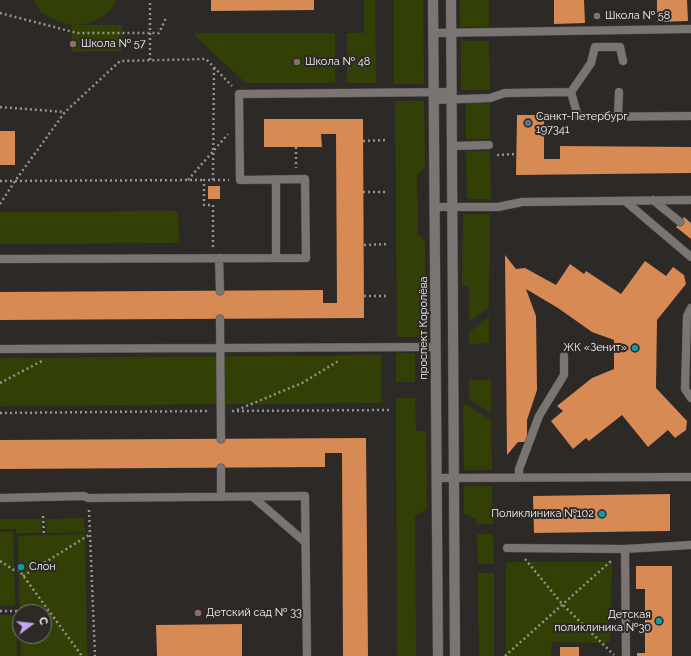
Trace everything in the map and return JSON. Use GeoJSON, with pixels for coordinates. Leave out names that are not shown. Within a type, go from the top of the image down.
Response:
{"type":"FeatureCollection","features":[{"type":"Feature","properties":{"kind":"street","name":"проспект Королёва"},"geometry":{"type":"LineString","coordinates":[[433,0],[438,656]]}},
{"type":"Feature","properties":{"kind":"street"},"geometry":{"type":"LineString","coordinates":[[451,0],[455,656]]}},
{"type":"Feature","properties":{"kind":"lane"},"geometry":{"type":"LineString","coordinates":[[434,32],[691,29]]}},
{"type":"Feature","properties":{"kind":"lane"},"geometry":{"type":"LineString","coordinates":[[571,92],[591,64],[595,47],[620,47],[623,61]]}},
{"type":"Feature","properties":{"kind":"lane"},"geometry":{"type":"LineString","coordinates":[[0,259],[306,258],[305,180],[240,180],[240,94],[452,96],[490,98],[505,93],[571,92]]}},
{"type":"Feature","properties":{"kind":"lane"},"geometry":{"type":"LineString","coordinates":[[571,92],[578,117],[691,116]]}},
{"type":"Feature","properties":{"kind":"lane"},"geometry":{"type":"LineString","coordinates":[[618,117],[619,92]]}},
{"type":"Feature","properties":{"kind":"lane"},"geometry":{"type":"LineString","coordinates":[[452,146],[489,145]]}},
{"type":"Feature","properties":{"kind":"lane"},"geometry":{"type":"LineString","coordinates":[[276,180],[276,258]]}},
{"type":"Feature","properties":{"kind":"lane"},"geometry":{"type":"LineString","coordinates":[[653,200],[680,222]]}},
{"type":"Feature","properties":{"kind":"lane"},"geometry":{"type":"LineString","coordinates":[[435,207],[498,207],[522,202],[691,200]]}},
{"type":"Feature","properties":{"kind":"lane"},"geometry":{"type":"LineString","coordinates":[[625,201],[691,257]]}},
{"type":"Feature","properties":{"kind":"lane"},"geometry":{"type":"LineString","coordinates":[[216,258],[220,290]]}},
{"type":"Feature","properties":{"kind":"lane"},"geometry":{"type":"LineString","coordinates":[[691,308],[687,316],[685,389],[691,398]]}},
{"type":"Feature","properties":{"kind":"lane"},"geometry":{"type":"LineString","coordinates":[[220,319],[221,439]]}},
{"type":"Feature","properties":{"kind":"lane"},"geometry":{"type":"LineString","coordinates":[[0,349],[436,347]]}},
{"type":"Feature","properties":{"kind":"lane"},"geometry":{"type":"LineString","coordinates":[[519,477],[519,470],[539,416],[564,375],[564,356]]}},
{"type":"Feature","properties":{"kind":"lane"},"geometry":{"type":"LineString","coordinates":[[221,468],[221,497]]}},
{"type":"Feature","properties":{"kind":"lane"},"geometry":{"type":"LineString","coordinates":[[437,478],[691,477]]}},
{"type":"Feature","properties":{"kind":"lane"},"geometry":{"type":"LineString","coordinates":[[0,498],[84,496],[88,498],[305,496],[307,656]]}},
{"type":"Feature","properties":{"kind":"lane"},"geometry":{"type":"LineString","coordinates":[[253,497],[305,542]]}},
{"type":"Feature","properties":{"kind":"lane"},"geometry":{"type":"LineString","coordinates":[[511,548],[625,549],[691,545]]}},
{"type":"Feature","properties":{"kind":"lane"},"geometry":{"type":"LineString","coordinates":[[625,549],[626,656]]}},
{"type":"Feature","properties":{"kind":"path"},"geometry":{"type":"LineString","coordinates":[[150,0],[150,60]]}},
{"type":"Feature","properties":{"kind":"path"},"geometry":{"type":"LineString","coordinates":[[0,13],[78,33],[159,33],[166,18]]}},
{"type":"Feature","properties":{"kind":"path"},"geometry":{"type":"LineString","coordinates":[[0,204],[65,112],[120,61],[206,59],[240,94]]}},
{"type":"Feature","properties":{"kind":"path"},"geometry":{"type":"LineString","coordinates":[[0,181],[213,180],[214,67]]}},
{"type":"Feature","properties":{"kind":"path"},"geometry":{"type":"LineString","coordinates":[[0,107],[65,112]]}},
{"type":"Feature","properties":{"kind":"path"},"geometry":{"type":"LineString","coordinates":[[363,141],[388,140]]}},
{"type":"Feature","properties":{"kind":"path"},"geometry":{"type":"LineString","coordinates":[[296,147],[296,180]]}},
{"type":"Feature","properties":{"kind":"path"},"geometry":{"type":"LineString","coordinates":[[188,180],[213,151]]}},
{"type":"Feature","properties":{"kind":"path"},"geometry":{"type":"LineString","coordinates":[[497,155],[516,154]]}},
{"type":"Feature","properties":{"kind":"path"},"geometry":{"type":"LineString","coordinates":[[204,180],[204,206],[213,205],[216,258]]}},
{"type":"Feature","properties":{"kind":"path"},"geometry":{"type":"LineString","coordinates":[[363,192],[388,192]]}},
{"type":"Feature","properties":{"kind":"path"},"geometry":{"type":"LineString","coordinates":[[364,245],[389,244]]}},
{"type":"Feature","properties":{"kind":"path"},"geometry":{"type":"LineString","coordinates":[[364,296],[389,296]]}},
{"type":"Feature","properties":{"kind":"path"},"geometry":{"type":"LineString","coordinates":[[0,383],[46,359]]}},
{"type":"Feature","properties":{"kind":"path"},"geometry":{"type":"LineString","coordinates":[[235,411],[302,383],[341,359]]}},
{"type":"Feature","properties":{"kind":"path"},"geometry":{"type":"LineString","coordinates":[[0,413],[390,410]]}},
{"type":"Feature","properties":{"kind":"path"},"geometry":{"type":"LineString","coordinates":[[88,498],[95,656]]}},
{"type":"Feature","properties":{"kind":"path"},"geometry":{"type":"LineString","coordinates":[[43,516],[44,535]]}},
{"type":"Feature","properties":{"kind":"path"},"geometry":{"type":"LineString","coordinates":[[23,576],[90,535]]}},
{"type":"Feature","properties":{"kind":"path"},"geometry":{"type":"LineString","coordinates":[[511,548],[563,605],[614,656]]}},
{"type":"Feature","properties":{"kind":"path"},"geometry":{"type":"LineString","coordinates":[[504,656],[625,549]]}},
{"type":"Feature","properties":{"kind":"path"},"geometry":{"type":"LineString","coordinates":[[0,561],[14,570],[19,570],[82,656]]}},
{"type":"Feature","properties":{"kind":"path"},"geometry":{"type":"LineString","coordinates":[[0,611],[12,611]]}},
{"type":"Feature","properties":{"kind":"green space"},"geometry":{"type":"Polygon","coordinates":[[[33,0],[117,0],[110,11],[93,22],[77,25],[122,25],[122,51],[72,52],[72,25],[56,21],[40,11],[33,0]]]}},
{"type":"Feature","properties":{"kind":"green space"},"geometry":{"type":"Polygon","coordinates":[[[364,0],[375,0],[376,83],[347,83],[347,33],[364,33],[364,0]]]}},
{"type":"Feature","properties":{"kind":"green space"},"geometry":{"type":"Polygon","coordinates":[[[394,0],[423,0],[424,84],[394,84],[394,0]]]}},
{"type":"Feature","properties":{"kind":"green space"},"geometry":{"type":"Polygon","coordinates":[[[460,0],[489,0],[489,27],[460,27],[460,0]]]}},
{"type":"Feature","properties":{"kind":"green space"},"geometry":{"type":"Polygon","coordinates":[[[195,33],[335,33],[335,83],[246,83],[195,36],[195,33]]]}},
{"type":"Feature","properties":{"kind":"green space"},"geometry":{"type":"Polygon","coordinates":[[[461,41],[489,41],[490,90],[461,90],[461,41]]]}},
{"type":"Feature","properties":{"kind":"green space"},"geometry":{"type":"Polygon","coordinates":[[[395,101],[424,101],[425,166],[421,173],[417,174],[418,235],[425,241],[426,337],[397,337],[395,101]]]}},
{"type":"Feature","properties":{"kind":"green space"},"geometry":{"type":"Polygon","coordinates":[[[466,103],[490,103],[490,139],[466,139],[466,103]]]}},
{"type":"Feature","properties":{"kind":"green space"},"geometry":{"type":"Polygon","coordinates":[[[466,151],[490,151],[491,199],[467,199],[466,151]]]}},
{"type":"Feature","properties":{"kind":"green space"},"geometry":{"type":"Polygon","coordinates":[[[178,211],[179,243],[0,244],[0,212],[178,211]]]}},
{"type":"Feature","properties":{"kind":"green space"},"geometry":{"type":"Polygon","coordinates":[[[463,214],[490,214],[489,307],[473,319],[469,320],[469,286],[462,286],[463,214]]]}},
{"type":"Feature","properties":{"kind":"green space"},"geometry":{"type":"Polygon","coordinates":[[[489,316],[489,343],[469,344],[469,333],[489,316]]]}},
{"type":"Feature","properties":{"kind":"green space"},"geometry":{"type":"Polygon","coordinates":[[[396,353],[415,353],[415,382],[396,382],[396,353]]]}},
{"type":"Feature","properties":{"kind":"green space"},"geometry":{"type":"Polygon","coordinates":[[[381,355],[381,403],[0,406],[0,358],[381,355]]]}},
{"type":"Feature","properties":{"kind":"green space"},"geometry":{"type":"Polygon","coordinates":[[[469,380],[491,380],[491,413],[469,399],[469,380]]]}},
{"type":"Feature","properties":{"kind":"green space"},"geometry":{"type":"Polygon","coordinates":[[[396,398],[415,398],[416,431],[426,431],[427,509],[415,516],[416,656],[397,656],[396,398]]]}},
{"type":"Feature","properties":{"kind":"green space"},"geometry":{"type":"Polygon","coordinates":[[[463,403],[491,420],[492,470],[464,470],[463,403]]]}},
{"type":"Feature","properties":{"kind":"green space"},"geometry":{"type":"Polygon","coordinates":[[[464,486],[492,486],[493,524],[476,524],[476,519],[464,513],[464,486]]]}},
{"type":"Feature","properties":{"kind":"green space"},"geometry":{"type":"Polygon","coordinates":[[[84,518],[85,532],[47,533],[46,519],[84,518]]]}},
{"type":"Feature","properties":{"kind":"green space"},"geometry":{"type":"Polygon","coordinates":[[[0,519],[41,519],[41,533],[16,533],[16,529],[0,529],[0,519]]]}},
{"type":"Feature","properties":{"kind":"green space"},"geometry":{"type":"Polygon","coordinates":[[[13,531],[15,604],[12,605],[0,606],[0,532],[13,531]]]}},
{"type":"Feature","properties":{"kind":"green space"},"geometry":{"type":"Polygon","coordinates":[[[85,534],[87,656],[21,656],[20,644],[52,644],[52,604],[19,604],[18,536],[85,534]]]}},
{"type":"Feature","properties":{"kind":"green space"},"geometry":{"type":"Polygon","coordinates":[[[477,534],[493,534],[494,564],[478,564],[477,534]]]}},
{"type":"Feature","properties":{"kind":"green space"},"geometry":{"type":"Polygon","coordinates":[[[506,562],[612,562],[610,643],[552,642],[551,656],[506,656],[506,562]]]}},
{"type":"Feature","properties":{"kind":"green space"},"geometry":{"type":"Polygon","coordinates":[[[478,573],[494,573],[494,656],[479,656],[478,573]]]}},
{"type":"Feature","properties":{"kind":"green space"},"geometry":{"type":"Polygon","coordinates":[[[0,615],[12,615],[12,644],[17,644],[17,656],[0,656],[0,615]]]}},
{"type":"Feature","properties":{"kind":"building"},"geometry":{"type":"Polygon","coordinates":[[[211,0],[314,0],[314,10],[211,11],[211,0]]]}},
{"type":"Feature","properties":{"kind":"building"},"geometry":{"type":"Polygon","coordinates":[[[554,0],[584,0],[585,23],[554,24],[554,0]]]}},
{"type":"Feature","properties":{"kind":"building"},"geometry":{"type":"Polygon","coordinates":[[[657,0],[687,0],[688,21],[657,22],[657,0]]]}},
{"type":"Feature","properties":{"kind":"building"},"geometry":{"type":"Polygon","coordinates":[[[517,115],[544,115],[544,159],[560,159],[560,146],[691,147],[691,173],[516,175],[517,115]]]}},
{"type":"Feature","properties":{"kind":"building"},"geometry":{"type":"Polygon","coordinates":[[[264,119],[363,119],[364,318],[0,320],[0,292],[323,290],[323,303],[337,303],[336,134],[321,134],[322,147],[264,147],[264,119]]]}},
{"type":"Feature","properties":{"kind":"building"},"geometry":{"type":"Polygon","coordinates":[[[0,131],[15,131],[15,165],[0,165],[0,131]]]}},
{"type":"Feature","properties":{"kind":"building"},"geometry":{"type":"Polygon","coordinates":[[[208,186],[220,186],[220,199],[208,199],[208,186]]]}},
{"type":"Feature","properties":{"kind":"building"},"geometry":{"type":"Polygon","coordinates":[[[684,217],[691,223],[691,239],[676,227],[684,217]]]}},
{"type":"Feature","properties":{"kind":"building","name":"ЖК «Зенит»"},"geometry":{"type":"Polygon","coordinates":[[[505,255],[516,269],[525,268],[556,285],[570,264],[584,274],[586,271],[621,294],[645,261],[666,276],[673,267],[684,275],[686,284],[657,320],[656,388],[687,421],[686,430],[675,438],[668,430],[648,447],[622,415],[589,441],[586,438],[573,449],[551,421],[563,411],[557,406],[592,378],[614,369],[614,340],[592,332],[558,308],[526,289],[536,316],[537,390],[527,420],[527,442],[518,442],[507,455],[505,255]]]}},
{"type":"Feature","properties":{"kind":"building"},"geometry":{"type":"Polygon","coordinates":[[[366,438],[368,656],[343,656],[342,453],[325,453],[325,467],[0,469],[0,440],[366,438]]]}},
{"type":"Feature","properties":{"kind":"building","name":"Поликлиника №102"},"geometry":{"type":"Polygon","coordinates":[[[670,494],[670,531],[534,533],[533,496],[670,494]]]}},
{"type":"Feature","properties":{"kind":"building","name":"Детская поликлиника №30"},"geometry":{"type":"Polygon","coordinates":[[[636,566],[672,566],[672,656],[637,656],[637,653],[645,653],[645,589],[636,589],[636,566]]]}},
{"type":"Feature","properties":{"kind":"building"},"geometry":{"type":"Polygon","coordinates":[[[242,624],[242,656],[157,656],[156,625],[242,624]]]}},
{"type":"Feature","properties":{"kind":"building"},"geometry":{"type":"Polygon","coordinates":[[[560,647],[579,647],[579,656],[560,656],[560,647]]]}},
{"type":"Feature","properties":{"kind":"place","name":"Школа № 58"},"geometry":{"type":"Point","coordinates":[597,16]}},
{"type":"Feature","properties":{"kind":"place","name":"Школа № 57"},"geometry":{"type":"Point","coordinates":[73,44]}},
{"type":"Feature","properties":{"kind":"place","name":"Школа № 48"},"geometry":{"type":"Point","coordinates":[297,62]}},
{"type":"Feature","properties":{"kind":"place","name":"Санкт-Петербург 197341"},"geometry":{"type":"Point","coordinates":[528,123]}},
{"type":"Feature","properties":{"kind":"place","name":"ЖК «Зенит»"},"geometry":{"type":"Point","coordinates":[635,348]}},
{"type":"Feature","properties":{"kind":"place","name":"Поликлиника №102"},"geometry":{"type":"Point","coordinates":[602,514]}},
{"type":"Feature","properties":{"kind":"place","name":"Слон"},"geometry":{"type":"Point","coordinates":[21,567]}},
{"type":"Feature","properties":{"kind":"place","name":"Детский сад № 33"},"geometry":{"type":"Point","coordinates":[198,613]}},
{"type":"Feature","properties":{"kind":"place","name":"Детская поликлиника №30"},"geometry":{"type":"Point","coordinates":[659,621]}}]}
